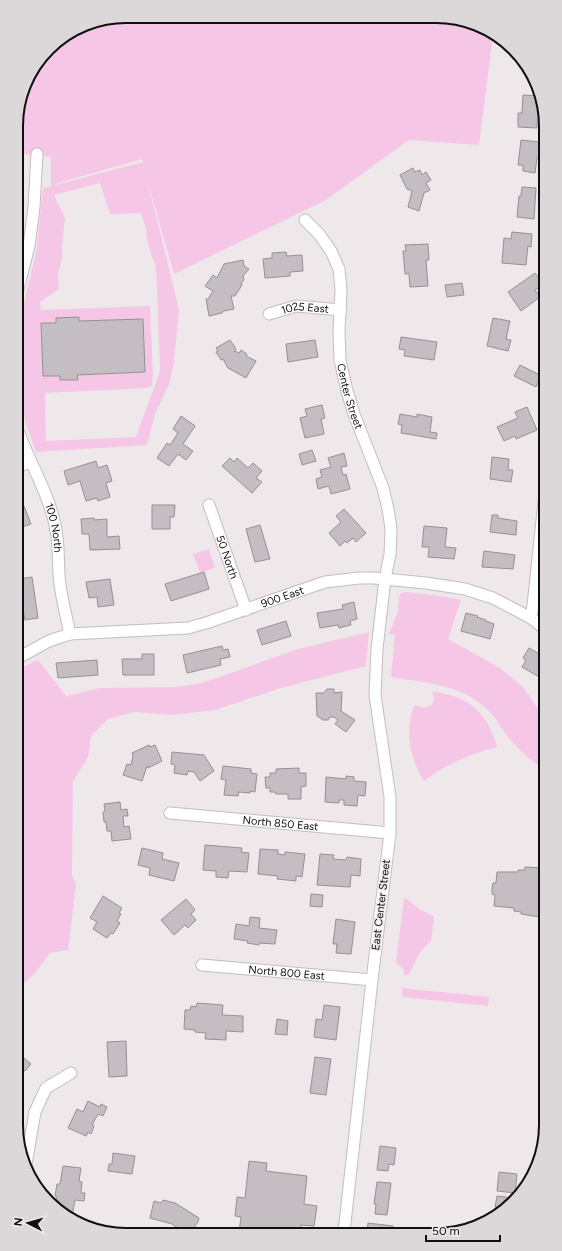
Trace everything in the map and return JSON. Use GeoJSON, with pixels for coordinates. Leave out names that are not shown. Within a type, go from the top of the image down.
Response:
{"type":"FeatureCollection","features":[{"type":"Feature","properties":{"kind":"street"},"geometry":{"type":"LineString","coordinates":[[23,270],[29,246],[34,207],[37,154]]}},
{"type":"Feature","properties":{"kind":"street","name":"Center Street"},"geometry":{"type":"LineString","coordinates":[[305,220],[319,234],[331,251],[339,269],[341,290],[339,331],[340,360],[347,391],[383,488],[391,529],[385,578]]}},
{"type":"Feature","properties":{"kind":"street","name":"1025 East"},"geometry":{"type":"LineString","coordinates":[[269,314],[296,306],[341,310]]}},
{"type":"Feature","properties":{"kind":"street","name":"100 North"},"geometry":{"type":"LineString","coordinates":[[23,444],[48,500],[56,526],[59,575],[70,634]]}},
{"type":"Feature","properties":{"kind":"street"},"geometry":{"type":"LineString","coordinates":[[23,465],[30,462]]}},
{"type":"Feature","properties":{"kind":"street","name":"50 North"},"geometry":{"type":"LineString","coordinates":[[209,505],[246,610]]}},
{"type":"Feature","properties":{"kind":"street"},"geometry":{"type":"LineString","coordinates":[[530,618],[533,605],[539,549]]}},
{"type":"Feature","properties":{"kind":"street","name":"900 East"},"geometry":{"type":"LineString","coordinates":[[23,655],[49,641],[70,634],[179,630],[246,610],[325,582],[359,578],[385,578],[426,582],[465,589],[493,598],[539,624]]}},
{"type":"Feature","properties":{"kind":"street","name":"East Center Street"},"geometry":{"type":"LineString","coordinates":[[344,1228],[390,833],[390,797],[375,695],[377,649],[385,578]]}},
{"type":"Feature","properties":{"kind":"street","name":"North 850 East"},"geometry":{"type":"LineString","coordinates":[[170,813],[390,833]]}},
{"type":"Feature","properties":{"kind":"street","name":"North 800 East"},"geometry":{"type":"LineString","coordinates":[[202,965],[372,980]]}},
{"type":"Feature","properties":{"kind":"street"},"geometry":{"type":"LineString","coordinates":[[28,1154],[35,1112],[46,1088],[71,1073]]}},
{"type":"Feature","properties":{"kind":"shaded area"},"geometry":{"type":"Polygon","coordinates":[[[126,23],[436,23],[469,28],[493,40],[479,145],[409,140],[326,200],[174,274],[147,179],[179,309],[174,362],[169,384],[155,414],[147,445],[36,452],[25,422],[23,410],[23,307],[36,253],[43,188],[51,186],[51,157],[23,154],[23,119],[27,99],[31,87],[44,63],[63,44],[93,28],[126,23]],[[142,159],[55,185],[143,162],[142,159]],[[100,183],[54,195],[65,218],[62,260],[58,273],[59,289],[40,302],[41,310],[150,306],[153,373],[152,386],[146,388],[45,393],[46,441],[136,437],[160,371],[156,267],[147,240],[146,228],[141,213],[110,214],[100,183]],[[79,317],[56,318],[56,323],[41,323],[43,376],[60,376],[61,380],[77,380],[77,375],[145,372],[143,319],[79,321],[79,317]]]}},
{"type":"Feature","properties":{"kind":"shaded area"},"geometry":{"type":"Polygon","coordinates":[[[209,549],[215,568],[200,573],[193,554],[209,549]]]}},
{"type":"Feature","properties":{"kind":"shaded area"},"geometry":{"type":"Polygon","coordinates":[[[406,592],[434,595],[461,600],[448,639],[500,668],[523,687],[539,710],[539,765],[512,742],[494,717],[484,706],[473,698],[447,687],[391,677],[395,634],[389,634],[398,611],[399,597],[401,593],[406,592]]]}},
{"type":"Feature","properties":{"kind":"shaded area"},"geometry":{"type":"Polygon","coordinates":[[[369,632],[366,666],[281,688],[215,710],[173,715],[134,712],[108,719],[91,736],[88,758],[73,781],[72,875],[76,884],[68,950],[50,953],[36,972],[23,984],[23,667],[38,660],[67,697],[101,688],[175,687],[202,683],[298,649],[369,632]]]}},
{"type":"Feature","properties":{"kind":"shaded area"},"geometry":{"type":"Polygon","coordinates":[[[432,692],[456,697],[475,708],[488,725],[497,747],[459,760],[424,781],[412,754],[409,735],[411,715],[414,705],[424,708],[432,705],[434,699],[432,692]]]}},
{"type":"Feature","properties":{"kind":"shaded area"},"geometry":{"type":"Polygon","coordinates":[[[404,899],[407,899],[419,909],[434,916],[431,941],[420,953],[409,974],[404,976],[404,970],[396,962],[404,899]]]}},
{"type":"Feature","properties":{"kind":"shaded area"},"geometry":{"type":"Polygon","coordinates":[[[402,988],[489,997],[488,1006],[402,997],[402,988]]]}},
{"type":"Feature","properties":{"kind":"building"},"geometry":{"type":"Polygon","coordinates":[[[523,95],[534,96],[538,113],[539,122],[537,122],[537,128],[518,127],[518,113],[522,113],[523,95]]]}},
{"type":"Feature","properties":{"kind":"building"},"geometry":{"type":"Polygon","coordinates":[[[521,140],[539,142],[539,158],[537,158],[535,173],[523,171],[523,165],[518,165],[521,140]]]}},
{"type":"Feature","properties":{"kind":"building"},"geometry":{"type":"Polygon","coordinates":[[[413,168],[415,172],[420,170],[422,175],[426,172],[431,180],[426,183],[430,190],[424,193],[419,211],[408,207],[412,191],[407,189],[400,175],[413,168]]]}},
{"type":"Feature","properties":{"kind":"building"},"geometry":{"type":"Polygon","coordinates":[[[522,187],[536,188],[534,219],[517,217],[519,196],[521,196],[522,187]]]}},
{"type":"Feature","properties":{"kind":"building"},"geometry":{"type":"Polygon","coordinates":[[[512,232],[532,234],[531,247],[528,246],[526,265],[502,263],[504,238],[511,239],[512,232]]]}},
{"type":"Feature","properties":{"kind":"building"},"geometry":{"type":"Polygon","coordinates":[[[428,244],[429,260],[426,260],[428,286],[410,287],[409,274],[405,274],[403,251],[406,251],[405,245],[428,244]]]}},
{"type":"Feature","properties":{"kind":"building"},"geometry":{"type":"Polygon","coordinates":[[[286,252],[287,256],[302,255],[303,271],[290,272],[290,276],[265,278],[263,259],[272,258],[272,253],[286,252]]]}},
{"type":"Feature","properties":{"kind":"building"},"geometry":{"type":"Polygon","coordinates":[[[243,260],[244,266],[249,269],[243,276],[244,280],[241,283],[242,285],[235,296],[231,296],[234,309],[209,316],[206,299],[208,299],[213,291],[205,286],[213,275],[217,278],[224,264],[243,260]]]}},
{"type":"Feature","properties":{"kind":"building"},"geometry":{"type":"Polygon","coordinates":[[[535,273],[539,278],[539,288],[535,290],[539,298],[521,311],[508,292],[535,273]]]}},
{"type":"Feature","properties":{"kind":"building"},"geometry":{"type":"Polygon","coordinates":[[[462,283],[464,295],[447,297],[445,285],[462,283]]]}},
{"type":"Feature","properties":{"kind":"building"},"geometry":{"type":"Polygon","coordinates":[[[79,317],[79,321],[143,319],[145,372],[77,375],[78,380],[60,380],[60,376],[43,376],[41,323],[56,323],[56,318],[79,317]]]}},
{"type":"Feature","properties":{"kind":"building"},"geometry":{"type":"Polygon","coordinates":[[[493,318],[510,321],[506,339],[511,340],[508,351],[487,346],[493,318]]]}},
{"type":"Feature","properties":{"kind":"building"},"geometry":{"type":"Polygon","coordinates":[[[401,337],[437,342],[434,360],[404,356],[405,350],[399,349],[401,337]]]}},
{"type":"Feature","properties":{"kind":"building"},"geometry":{"type":"Polygon","coordinates":[[[230,340],[236,349],[234,351],[235,352],[239,353],[241,350],[247,354],[246,356],[256,361],[246,378],[228,368],[223,359],[221,360],[216,352],[218,351],[216,348],[230,340]]]}},
{"type":"Feature","properties":{"kind":"building"},"geometry":{"type":"Polygon","coordinates":[[[315,340],[318,357],[288,362],[286,344],[315,340]]]}},
{"type":"Feature","properties":{"kind":"building"},"geometry":{"type":"Polygon","coordinates":[[[520,365],[539,374],[539,382],[536,387],[514,376],[520,365]]]}},
{"type":"Feature","properties":{"kind":"building"},"geometry":{"type":"Polygon","coordinates":[[[322,405],[325,418],[321,419],[324,434],[305,438],[300,418],[307,416],[305,409],[322,405]]]}},
{"type":"Feature","properties":{"kind":"building"},"geometry":{"type":"Polygon","coordinates":[[[527,407],[537,430],[516,439],[515,436],[504,441],[497,427],[518,418],[515,412],[527,407]]]}},
{"type":"Feature","properties":{"kind":"building"},"geometry":{"type":"Polygon","coordinates":[[[400,414],[417,417],[417,414],[432,417],[430,432],[437,433],[436,439],[401,433],[402,425],[398,424],[400,414]]]}},
{"type":"Feature","properties":{"kind":"building"},"geometry":{"type":"Polygon","coordinates":[[[181,416],[195,426],[183,444],[193,451],[186,460],[178,454],[169,466],[157,458],[167,443],[170,445],[178,433],[173,429],[181,416]]]}},
{"type":"Feature","properties":{"kind":"building"},"geometry":{"type":"Polygon","coordinates":[[[312,450],[316,461],[302,465],[299,454],[312,450]]]}},
{"type":"Feature","properties":{"kind":"building"},"geometry":{"type":"Polygon","coordinates":[[[344,453],[347,466],[341,467],[343,475],[346,474],[350,489],[331,494],[329,486],[318,489],[316,479],[322,477],[320,470],[331,467],[328,458],[344,453]]]}},
{"type":"Feature","properties":{"kind":"building"},"geometry":{"type":"Polygon","coordinates":[[[492,457],[509,459],[508,470],[513,470],[511,482],[490,479],[492,457]]]}},
{"type":"Feature","properties":{"kind":"building"},"geometry":{"type":"Polygon","coordinates":[[[230,458],[234,462],[237,458],[248,468],[253,463],[262,471],[256,478],[262,482],[252,493],[222,466],[230,458]]]}},
{"type":"Feature","properties":{"kind":"building"},"geometry":{"type":"Polygon","coordinates":[[[96,461],[98,468],[107,465],[112,481],[106,483],[110,497],[98,501],[97,498],[86,501],[80,481],[68,485],[64,471],[96,461]]]}},
{"type":"Feature","properties":{"kind":"building"},"geometry":{"type":"Polygon","coordinates":[[[152,505],[175,505],[174,517],[170,517],[170,529],[152,529],[152,505]]]}},
{"type":"Feature","properties":{"kind":"building"},"geometry":{"type":"Polygon","coordinates":[[[23,506],[31,524],[23,527],[23,506]]]}},
{"type":"Feature","properties":{"kind":"building"},"geometry":{"type":"Polygon","coordinates":[[[344,509],[366,533],[356,542],[353,538],[347,543],[345,541],[340,546],[329,533],[341,522],[336,516],[344,509]]]}},
{"type":"Feature","properties":{"kind":"building"},"geometry":{"type":"Polygon","coordinates":[[[492,515],[498,515],[498,518],[517,521],[516,535],[490,532],[492,515]]]}},
{"type":"Feature","properties":{"kind":"building"},"geometry":{"type":"Polygon","coordinates":[[[94,518],[94,520],[107,519],[107,537],[119,536],[120,549],[90,550],[89,534],[82,534],[81,519],[94,518]]]}},
{"type":"Feature","properties":{"kind":"building"},"geometry":{"type":"Polygon","coordinates":[[[260,525],[270,559],[255,562],[246,529],[260,525]]]}},
{"type":"Feature","properties":{"kind":"building"},"geometry":{"type":"Polygon","coordinates":[[[424,526],[447,528],[445,547],[456,548],[454,559],[428,557],[429,547],[422,547],[424,526]]]}},
{"type":"Feature","properties":{"kind":"building"},"geometry":{"type":"Polygon","coordinates":[[[484,551],[515,555],[513,569],[482,567],[484,551]]]}},
{"type":"Feature","properties":{"kind":"building"},"geometry":{"type":"Polygon","coordinates":[[[204,572],[209,589],[171,601],[165,584],[204,572]]]}},
{"type":"Feature","properties":{"kind":"building"},"geometry":{"type":"Polygon","coordinates":[[[32,577],[38,618],[25,620],[23,610],[23,578],[32,577]]]}},
{"type":"Feature","properties":{"kind":"building"},"geometry":{"type":"Polygon","coordinates":[[[110,579],[114,605],[98,607],[97,597],[89,598],[86,582],[110,579]]]}},
{"type":"Feature","properties":{"kind":"building"},"geometry":{"type":"Polygon","coordinates":[[[354,602],[357,619],[350,621],[351,625],[339,628],[338,625],[320,628],[317,613],[343,609],[342,605],[354,602]]]}},
{"type":"Feature","properties":{"kind":"building"},"geometry":{"type":"Polygon","coordinates":[[[466,613],[478,616],[477,617],[494,624],[490,639],[461,631],[466,613]]]}},
{"type":"Feature","properties":{"kind":"building"},"geometry":{"type":"Polygon","coordinates":[[[286,621],[291,636],[262,645],[257,630],[286,621]]]}},
{"type":"Feature","properties":{"kind":"building"},"geometry":{"type":"Polygon","coordinates":[[[222,646],[223,650],[228,649],[230,657],[220,659],[221,665],[187,673],[183,655],[222,646]]]}},
{"type":"Feature","properties":{"kind":"building"},"geometry":{"type":"Polygon","coordinates":[[[529,648],[539,654],[539,677],[522,667],[526,660],[523,658],[529,648]]]}},
{"type":"Feature","properties":{"kind":"building"},"geometry":{"type":"Polygon","coordinates":[[[142,654],[154,654],[154,675],[123,675],[122,659],[142,659],[142,654]]]}},
{"type":"Feature","properties":{"kind":"building"},"geometry":{"type":"Polygon","coordinates":[[[97,660],[98,675],[58,678],[56,663],[97,660]]]}},
{"type":"Feature","properties":{"kind":"building"},"geometry":{"type":"Polygon","coordinates":[[[327,689],[334,689],[334,693],[342,692],[341,711],[355,720],[346,732],[335,724],[338,720],[334,717],[330,717],[328,720],[323,720],[317,716],[316,693],[324,693],[327,689]]]}},
{"type":"Feature","properties":{"kind":"building"},"geometry":{"type":"Polygon","coordinates":[[[149,745],[150,747],[155,745],[162,761],[148,768],[147,766],[142,781],[123,775],[127,764],[131,765],[133,756],[132,753],[149,745]]]}},
{"type":"Feature","properties":{"kind":"building"},"geometry":{"type":"Polygon","coordinates":[[[172,752],[204,755],[214,771],[200,781],[194,772],[188,771],[187,775],[174,773],[175,765],[171,764],[172,752]]]}},
{"type":"Feature","properties":{"kind":"building"},"geometry":{"type":"Polygon","coordinates":[[[223,766],[251,769],[251,773],[257,774],[255,792],[239,792],[238,796],[224,795],[226,780],[221,779],[223,766]]]}},
{"type":"Feature","properties":{"kind":"building"},"geometry":{"type":"Polygon","coordinates":[[[299,768],[299,773],[306,773],[306,786],[301,787],[301,799],[288,799],[288,794],[276,794],[275,792],[270,792],[270,788],[266,788],[265,777],[270,777],[270,773],[276,773],[276,769],[299,768]]]}},
{"type":"Feature","properties":{"kind":"building"},"geometry":{"type":"Polygon","coordinates":[[[346,776],[354,777],[354,781],[366,782],[365,796],[358,795],[357,806],[344,805],[344,800],[339,800],[339,803],[325,802],[326,777],[346,779],[346,776]]]}},
{"type":"Feature","properties":{"kind":"building"},"geometry":{"type":"Polygon","coordinates":[[[120,802],[121,810],[127,809],[128,816],[123,816],[124,827],[129,826],[131,839],[112,841],[111,831],[107,831],[106,822],[104,822],[104,804],[120,802]]]}},
{"type":"Feature","properties":{"kind":"building"},"geometry":{"type":"Polygon","coordinates":[[[205,845],[242,848],[241,852],[249,853],[247,872],[229,871],[228,878],[216,877],[216,871],[203,870],[205,845]]]}},
{"type":"Feature","properties":{"kind":"building"},"geometry":{"type":"Polygon","coordinates":[[[142,848],[163,853],[162,859],[179,863],[174,881],[149,875],[150,868],[138,865],[142,848]]]}},
{"type":"Feature","properties":{"kind":"building"},"geometry":{"type":"Polygon","coordinates":[[[260,849],[278,850],[278,854],[285,855],[285,852],[305,854],[302,877],[296,876],[296,881],[277,879],[278,876],[258,874],[260,849]]]}},
{"type":"Feature","properties":{"kind":"building"},"geometry":{"type":"Polygon","coordinates":[[[320,854],[334,855],[333,859],[346,860],[347,857],[361,859],[360,876],[351,875],[350,887],[317,885],[320,854]]]}},
{"type":"Feature","properties":{"kind":"building"},"geometry":{"type":"Polygon","coordinates":[[[525,867],[539,868],[539,917],[521,914],[521,912],[514,911],[514,908],[494,906],[495,895],[492,894],[492,889],[493,883],[496,883],[497,872],[518,872],[518,870],[525,870],[525,867]]]}},
{"type":"Feature","properties":{"kind":"building"},"geometry":{"type":"Polygon","coordinates":[[[311,894],[323,895],[322,907],[310,906],[311,894]]]}},
{"type":"Feature","properties":{"kind":"building"},"geometry":{"type":"Polygon","coordinates":[[[103,896],[122,908],[119,913],[121,914],[117,921],[120,923],[113,934],[111,933],[107,938],[93,929],[97,922],[90,918],[103,896]]]}},
{"type":"Feature","properties":{"kind":"building"},"geometry":{"type":"Polygon","coordinates":[[[186,899],[195,910],[191,914],[196,920],[188,928],[185,925],[174,935],[161,920],[186,899]]]}},
{"type":"Feature","properties":{"kind":"building"},"geometry":{"type":"Polygon","coordinates":[[[250,917],[260,918],[259,928],[277,930],[275,944],[259,943],[259,945],[247,943],[248,941],[234,939],[236,924],[249,926],[250,917]]]}},
{"type":"Feature","properties":{"kind":"building"},"geometry":{"type":"Polygon","coordinates":[[[336,919],[355,922],[351,954],[336,953],[337,944],[333,944],[336,919]]]}},
{"type":"Feature","properties":{"kind":"building"},"geometry":{"type":"Polygon","coordinates":[[[197,1003],[223,1005],[222,1015],[243,1016],[243,1032],[226,1031],[226,1040],[205,1039],[206,1033],[184,1029],[185,1010],[190,1010],[191,1006],[196,1007],[197,1003]]]}},
{"type":"Feature","properties":{"kind":"building"},"geometry":{"type":"Polygon","coordinates":[[[324,1005],[340,1007],[336,1040],[314,1037],[316,1019],[322,1020],[324,1005]]]}},
{"type":"Feature","properties":{"kind":"building"},"geometry":{"type":"Polygon","coordinates":[[[277,1019],[288,1021],[287,1035],[275,1034],[277,1019]]]}},
{"type":"Feature","properties":{"kind":"building"},"geometry":{"type":"Polygon","coordinates":[[[126,1041],[127,1076],[109,1077],[107,1042],[126,1041]]]}},
{"type":"Feature","properties":{"kind":"building"},"geometry":{"type":"Polygon","coordinates":[[[23,1057],[31,1064],[25,1071],[23,1070],[23,1057]]]}},
{"type":"Feature","properties":{"kind":"building"},"geometry":{"type":"Polygon","coordinates":[[[315,1057],[331,1059],[326,1095],[310,1093],[315,1057]]]}},
{"type":"Feature","properties":{"kind":"building"},"geometry":{"type":"Polygon","coordinates":[[[88,1101],[100,1107],[101,1104],[107,1107],[103,1116],[98,1114],[92,1125],[94,1126],[91,1134],[88,1132],[86,1136],[68,1128],[77,1109],[83,1112],[88,1101]]]}},
{"type":"Feature","properties":{"kind":"building"},"geometry":{"type":"Polygon","coordinates":[[[380,1146],[396,1148],[394,1165],[389,1164],[388,1171],[377,1170],[380,1146]]]}},
{"type":"Feature","properties":{"kind":"building"},"geometry":{"type":"Polygon","coordinates":[[[113,1153],[135,1156],[132,1174],[108,1171],[109,1164],[112,1164],[113,1153]]]}},
{"type":"Feature","properties":{"kind":"building"},"geometry":{"type":"Polygon","coordinates":[[[249,1161],[267,1163],[266,1171],[307,1176],[304,1204],[317,1206],[314,1226],[301,1225],[301,1228],[240,1228],[241,1217],[235,1216],[237,1197],[245,1198],[249,1161]]]}},
{"type":"Feature","properties":{"kind":"building"},"geometry":{"type":"Polygon","coordinates":[[[63,1166],[81,1168],[79,1181],[82,1182],[81,1193],[85,1193],[84,1201],[75,1200],[73,1213],[57,1201],[57,1197],[55,1196],[57,1184],[60,1184],[63,1166]]]}},
{"type":"Feature","properties":{"kind":"building"},"geometry":{"type":"Polygon","coordinates":[[[499,1172],[517,1174],[515,1191],[514,1193],[497,1191],[499,1172]]]}},
{"type":"Feature","properties":{"kind":"building"},"geometry":{"type":"Polygon","coordinates":[[[377,1182],[391,1183],[387,1215],[375,1214],[376,1204],[374,1204],[377,1182]]]}},
{"type":"Feature","properties":{"kind":"building"},"geometry":{"type":"Polygon","coordinates":[[[497,1196],[510,1197],[499,1207],[495,1207],[497,1196]]]}},
{"type":"Feature","properties":{"kind":"building"},"geometry":{"type":"Polygon","coordinates":[[[163,1200],[175,1203],[199,1218],[198,1222],[194,1228],[178,1228],[172,1224],[150,1218],[154,1201],[161,1203],[163,1200]]]}},
{"type":"Feature","properties":{"kind":"building"},"geometry":{"type":"Polygon","coordinates":[[[368,1223],[393,1226],[393,1228],[367,1228],[368,1223]]]}}]}
